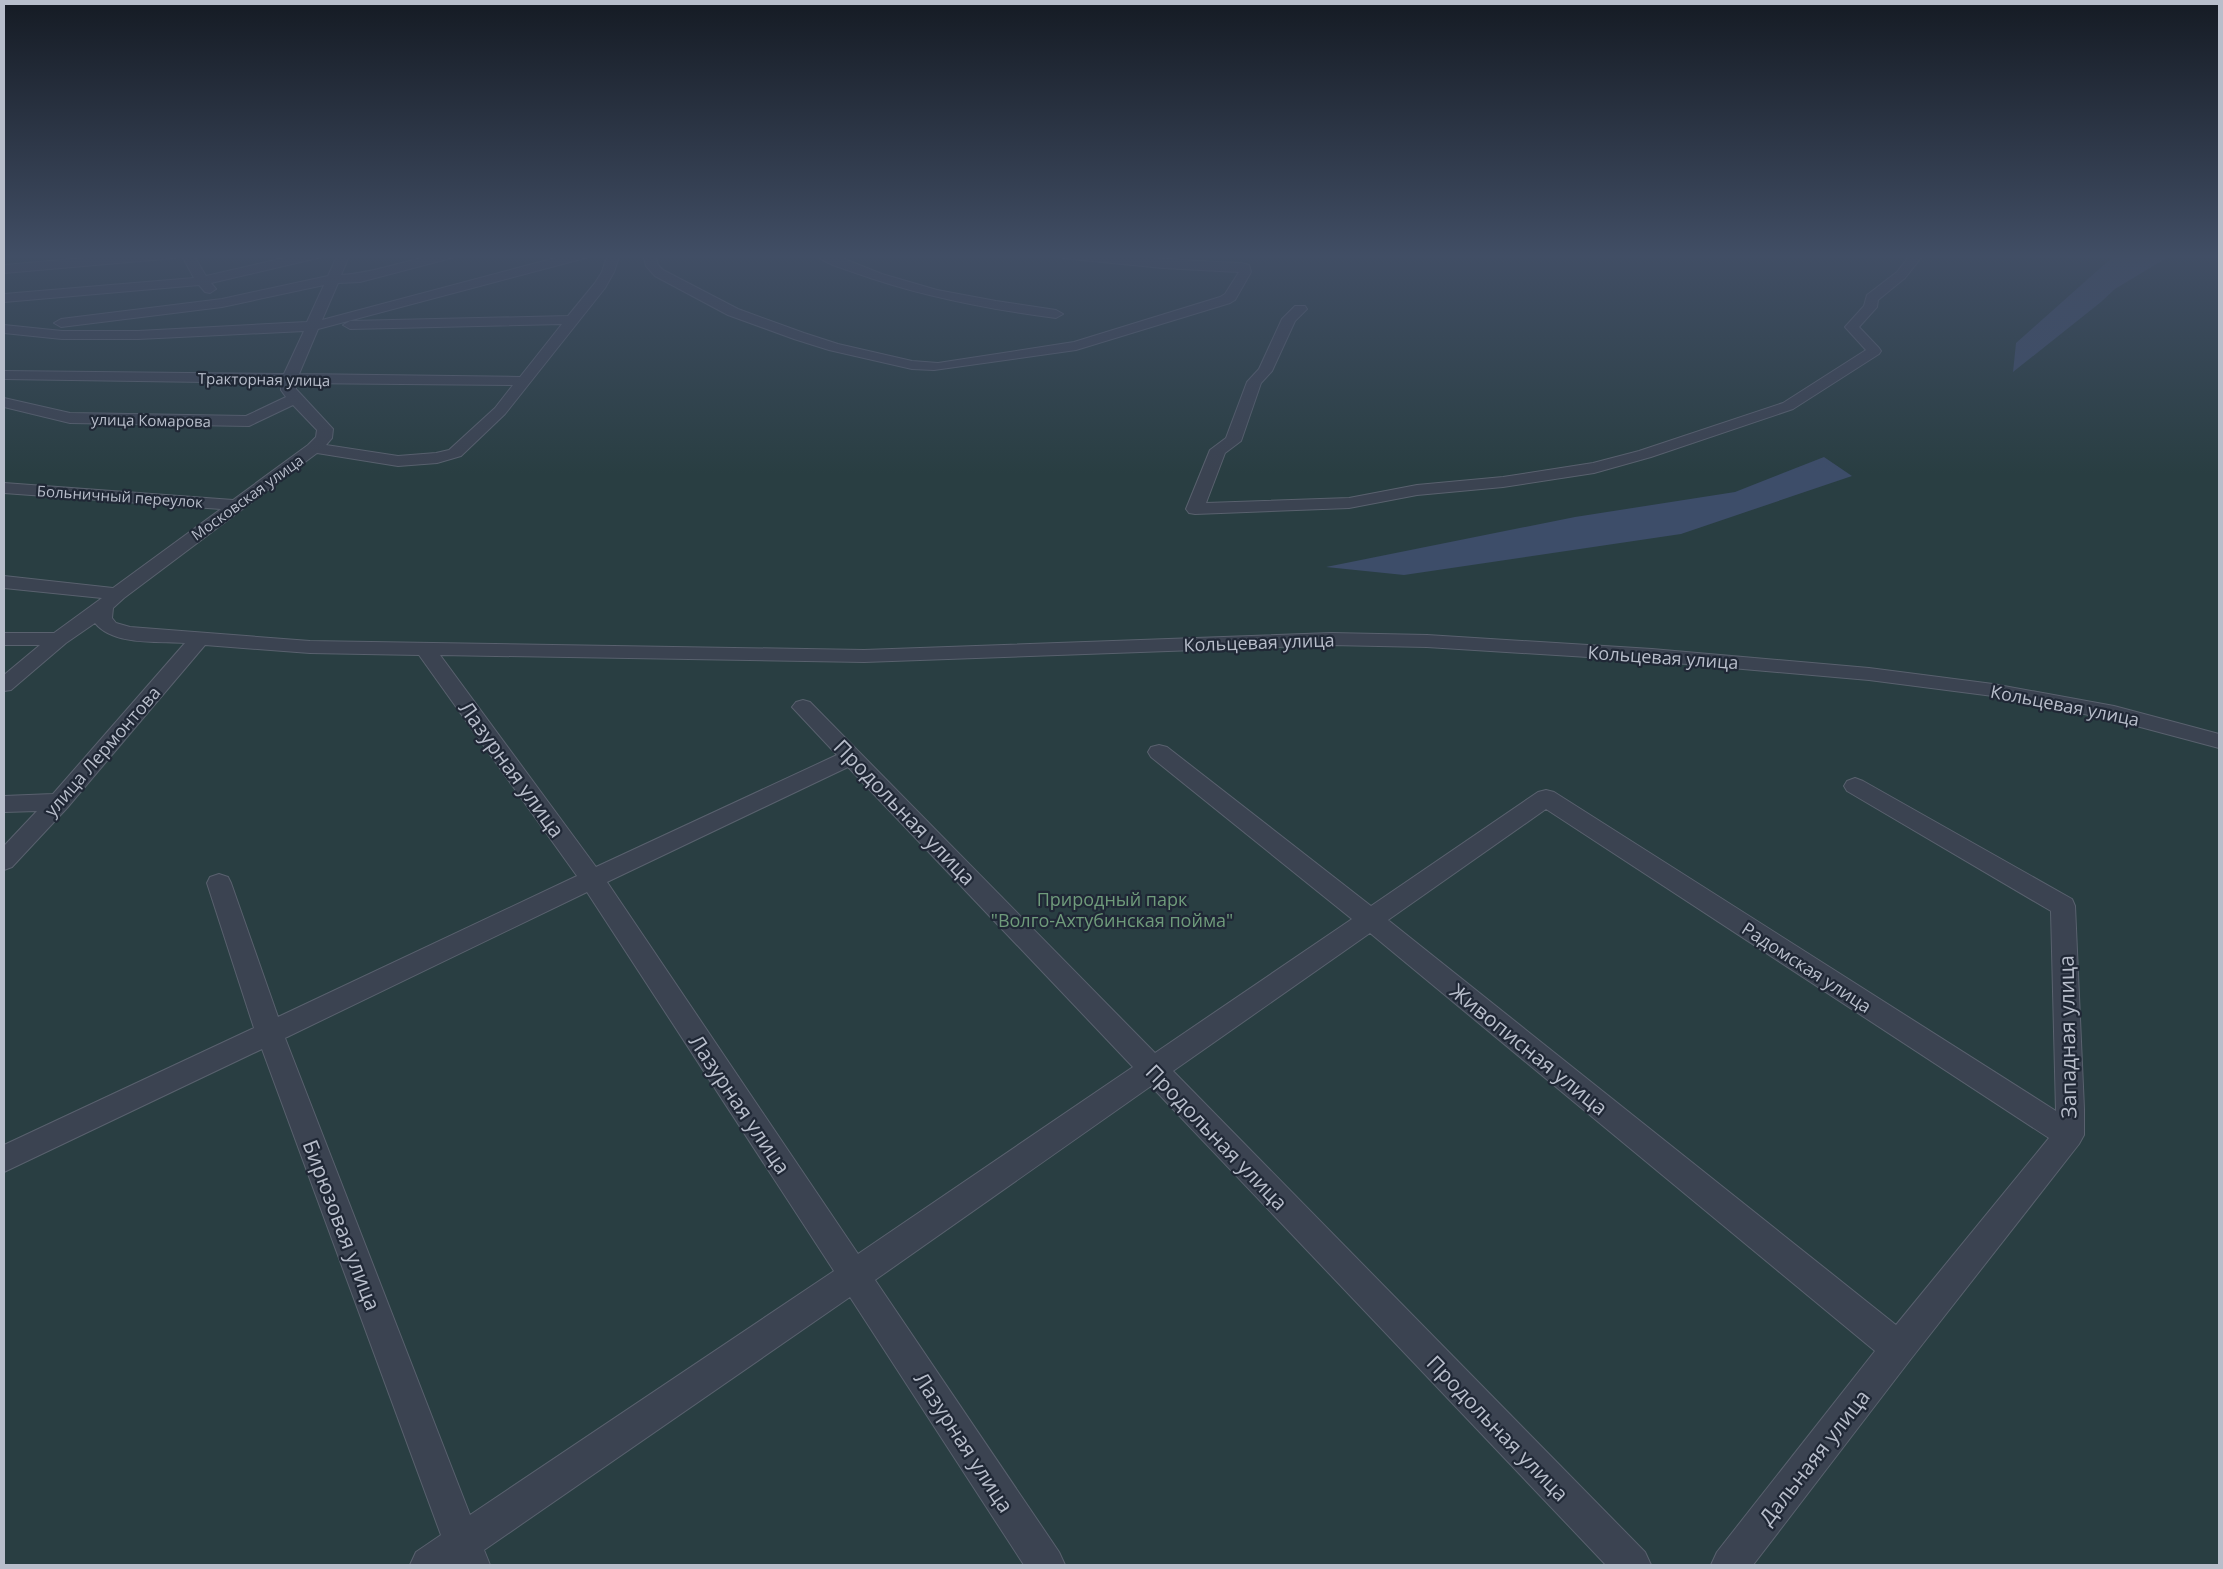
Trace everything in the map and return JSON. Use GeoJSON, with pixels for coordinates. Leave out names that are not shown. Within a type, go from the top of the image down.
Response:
{"type":"FeatureCollection","features":[{"type":"Feature","properties":{"kind":"street"},"geometry":{"type":"LineString","coordinates":[[6,328],[62,335],[138,335],[293,327]]}},
{"type":"Feature","properties":{"kind":"street"},"geometry":{"type":"LineString","coordinates":[[289,380],[313,327]]}},
{"type":"Feature","properties":{"kind":"street"},"geometry":{"type":"LineString","coordinates":[[314,448],[398,461],[437,458],[455,454],[500,411],[565,327]]}},
{"type":"Feature","properties":{"kind":"street"},"geometry":{"type":"LineString","coordinates":[[777,327],[834,347],[912,365],[938,366],[1076,346],[1137,327]]}},
{"type":"Feature","properties":{"kind":"street"},"geometry":{"type":"LineString","coordinates":[[1285,327],[1265,370],[1254,382],[1232,441],[1218,450],[1195,509],[1349,502],[1417,490],[1503,482],[1594,468],[1645,454],[1788,406],[1874,351],[1852,327]]}},
{"type":"Feature","properties":{"kind":"street","name":"Тракторная улица"},"geometry":{"type":"LineString","coordinates":[[4,375],[289,380],[523,381]]}},
{"type":"Feature","properties":{"kind":"street","name":"Московская улица"},"geometry":{"type":"LineString","coordinates":[[4,685],[59,639],[314,448],[324,438],[325,429],[288,390],[289,380]]}},
{"type":"Feature","properties":{"kind":"street","name":"улица Комарова"},"geometry":{"type":"LineString","coordinates":[[4,403],[70,418],[250,421],[295,398]]}},
{"type":"Feature","properties":{"kind":"street","name":"Больничный переулок"},"geometry":{"type":"LineString","coordinates":[[4,488],[237,505]]}},
{"type":"Feature","properties":{"kind":"street"},"geometry":{"type":"LineString","coordinates":[[4,582],[110,601]]}},
{"type":"Feature","properties":{"kind":"street","name":"Кольцевая улица"},"geometry":{"type":"LineString","coordinates":[[110,601],[102,619],[109,627],[128,633],[199,640],[310,647],[864,656],[1341,639],[1427,641],[1671,657],[1869,674],[1993,690],[2114,713],[2219,741]]}},
{"type":"Feature","properties":{"kind":"street"},"geometry":{"type":"LineString","coordinates":[[4,639],[59,639]]}},
{"type":"Feature","properties":{"kind":"street","name":"улица Лермонтова"},"geometry":{"type":"LineString","coordinates":[[4,861],[59,802],[199,640]]}},
{"type":"Feature","properties":{"kind":"street","name":"Лазурная улица"},"geometry":{"type":"LineString","coordinates":[[425,649],[591,878],[1046,1565]]}},
{"type":"Feature","properties":{"kind":"street","name":"Продольная улица"},"geometry":{"type":"LineString","coordinates":[[803,707],[1632,1565]]}},
{"type":"Feature","properties":{"kind":"street","name":"Живописная улица"},"geometry":{"type":"LineString","coordinates":[[1159,752],[1371,920],[1898,1348]]}},
{"type":"Feature","properties":{"kind":"street"},"geometry":{"type":"LineString","coordinates":[[4,1159],[270,1034],[591,878],[851,757]]}},
{"type":"Feature","properties":{"kind":"street","name":"Западная улица"},"geometry":{"type":"LineString","coordinates":[[1855,786],[2063,906],[2070,1109],[2068,1135],[1898,1348]]}},
{"type":"Feature","properties":{"kind":"street","name":"Радомская улица"},"geometry":{"type":"LineString","coordinates":[[1371,920],[1546,798],[2068,1135]]}},
{"type":"Feature","properties":{"kind":"street"},"geometry":{"type":"LineString","coordinates":[[4,804],[59,802]]}},
{"type":"Feature","properties":{"kind":"street","name":"Бирюзовая улица"},"geometry":{"type":"LineString","coordinates":[[219,883],[270,1034],[467,1554]]}},
{"type":"Feature","properties":{"kind":"street"},"geometry":{"type":"LineString","coordinates":[[429,1565],[467,1554],[854,1276],[1371,920]]}},
{"type":"Feature","properties":{"kind":"street","name":"Дальнаяя улица"},"geometry":{"type":"LineString","coordinates":[[1730,1565],[1898,1348]]}},
{"type":"Feature","properties":{"kind":"green space","name":"Природный парк \"Волго-Ахтубинская пойма\""},"geometry":{"type":"Polygon","coordinates":[[[4,327],[2219,327],[2219,1565],[4,1565],[4,327]]]}},
{"type":"Feature","properties":{"kind":"water"},"geometry":{"type":"Polygon","coordinates":[[[2034,327],[2069,327],[2013,372],[2016,343],[2034,327]]]}},
{"type":"Feature","properties":{"kind":"water"},"geometry":{"type":"Polygon","coordinates":[[[1824,457],[1852,476],[1681,534],[1404,575],[1326,567],[1575,517],[1735,492],[1824,457]]]}}]}
